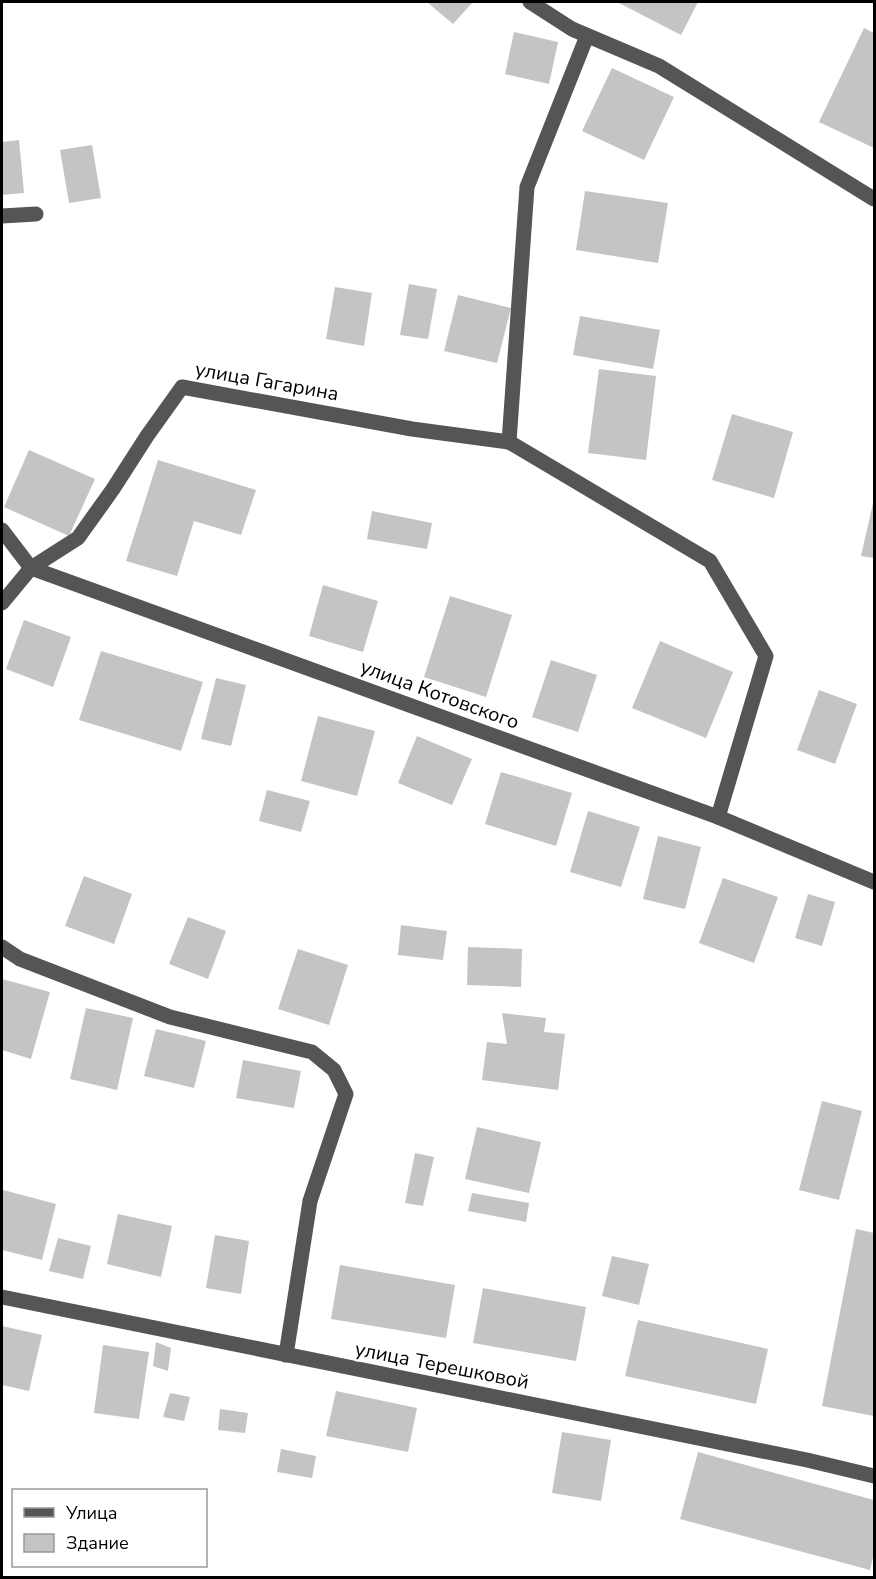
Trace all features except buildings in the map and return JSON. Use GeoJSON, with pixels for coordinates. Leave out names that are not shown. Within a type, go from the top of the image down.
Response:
{"type":"FeatureCollection","features":[{"type":"Feature","properties":{"kind":"street"},"geometry":{"type":"LineString","coordinates":[[530,2],[572,29],[659,66],[874,198]]}},
{"type":"Feature","properties":{"kind":"street"},"geometry":{"type":"LineString","coordinates":[[509,442],[528,187],[587,36]]}},
{"type":"Feature","properties":{"kind":"street"},"geometry":{"type":"LineString","coordinates":[[2,216],[36,214]]}},
{"type":"Feature","properties":{"kind":"street","name":"улица Гагарина"},"geometry":{"type":"LineString","coordinates":[[31,568],[78,538],[182,387],[412,429],[509,442],[710,561],[766,656],[718,817]]}},
{"type":"Feature","properties":{"kind":"street"},"geometry":{"type":"LineString","coordinates":[[2,530],[31,568],[2,603]]}},
{"type":"Feature","properties":{"kind":"street","name":"улица Котовского"},"geometry":{"type":"LineString","coordinates":[[31,568],[718,817],[874,882]]}},
{"type":"Feature","properties":{"kind":"street"},"geometry":{"type":"LineString","coordinates":[[2,947],[20,958],[170,1017],[312,1052],[334,1070],[346,1094],[310,1201],[286,1355]]}},
{"type":"Feature","properties":{"kind":"street","name":"улица Терешковой"},"geometry":{"type":"LineString","coordinates":[[2,1297],[874,1476]]}}]}
